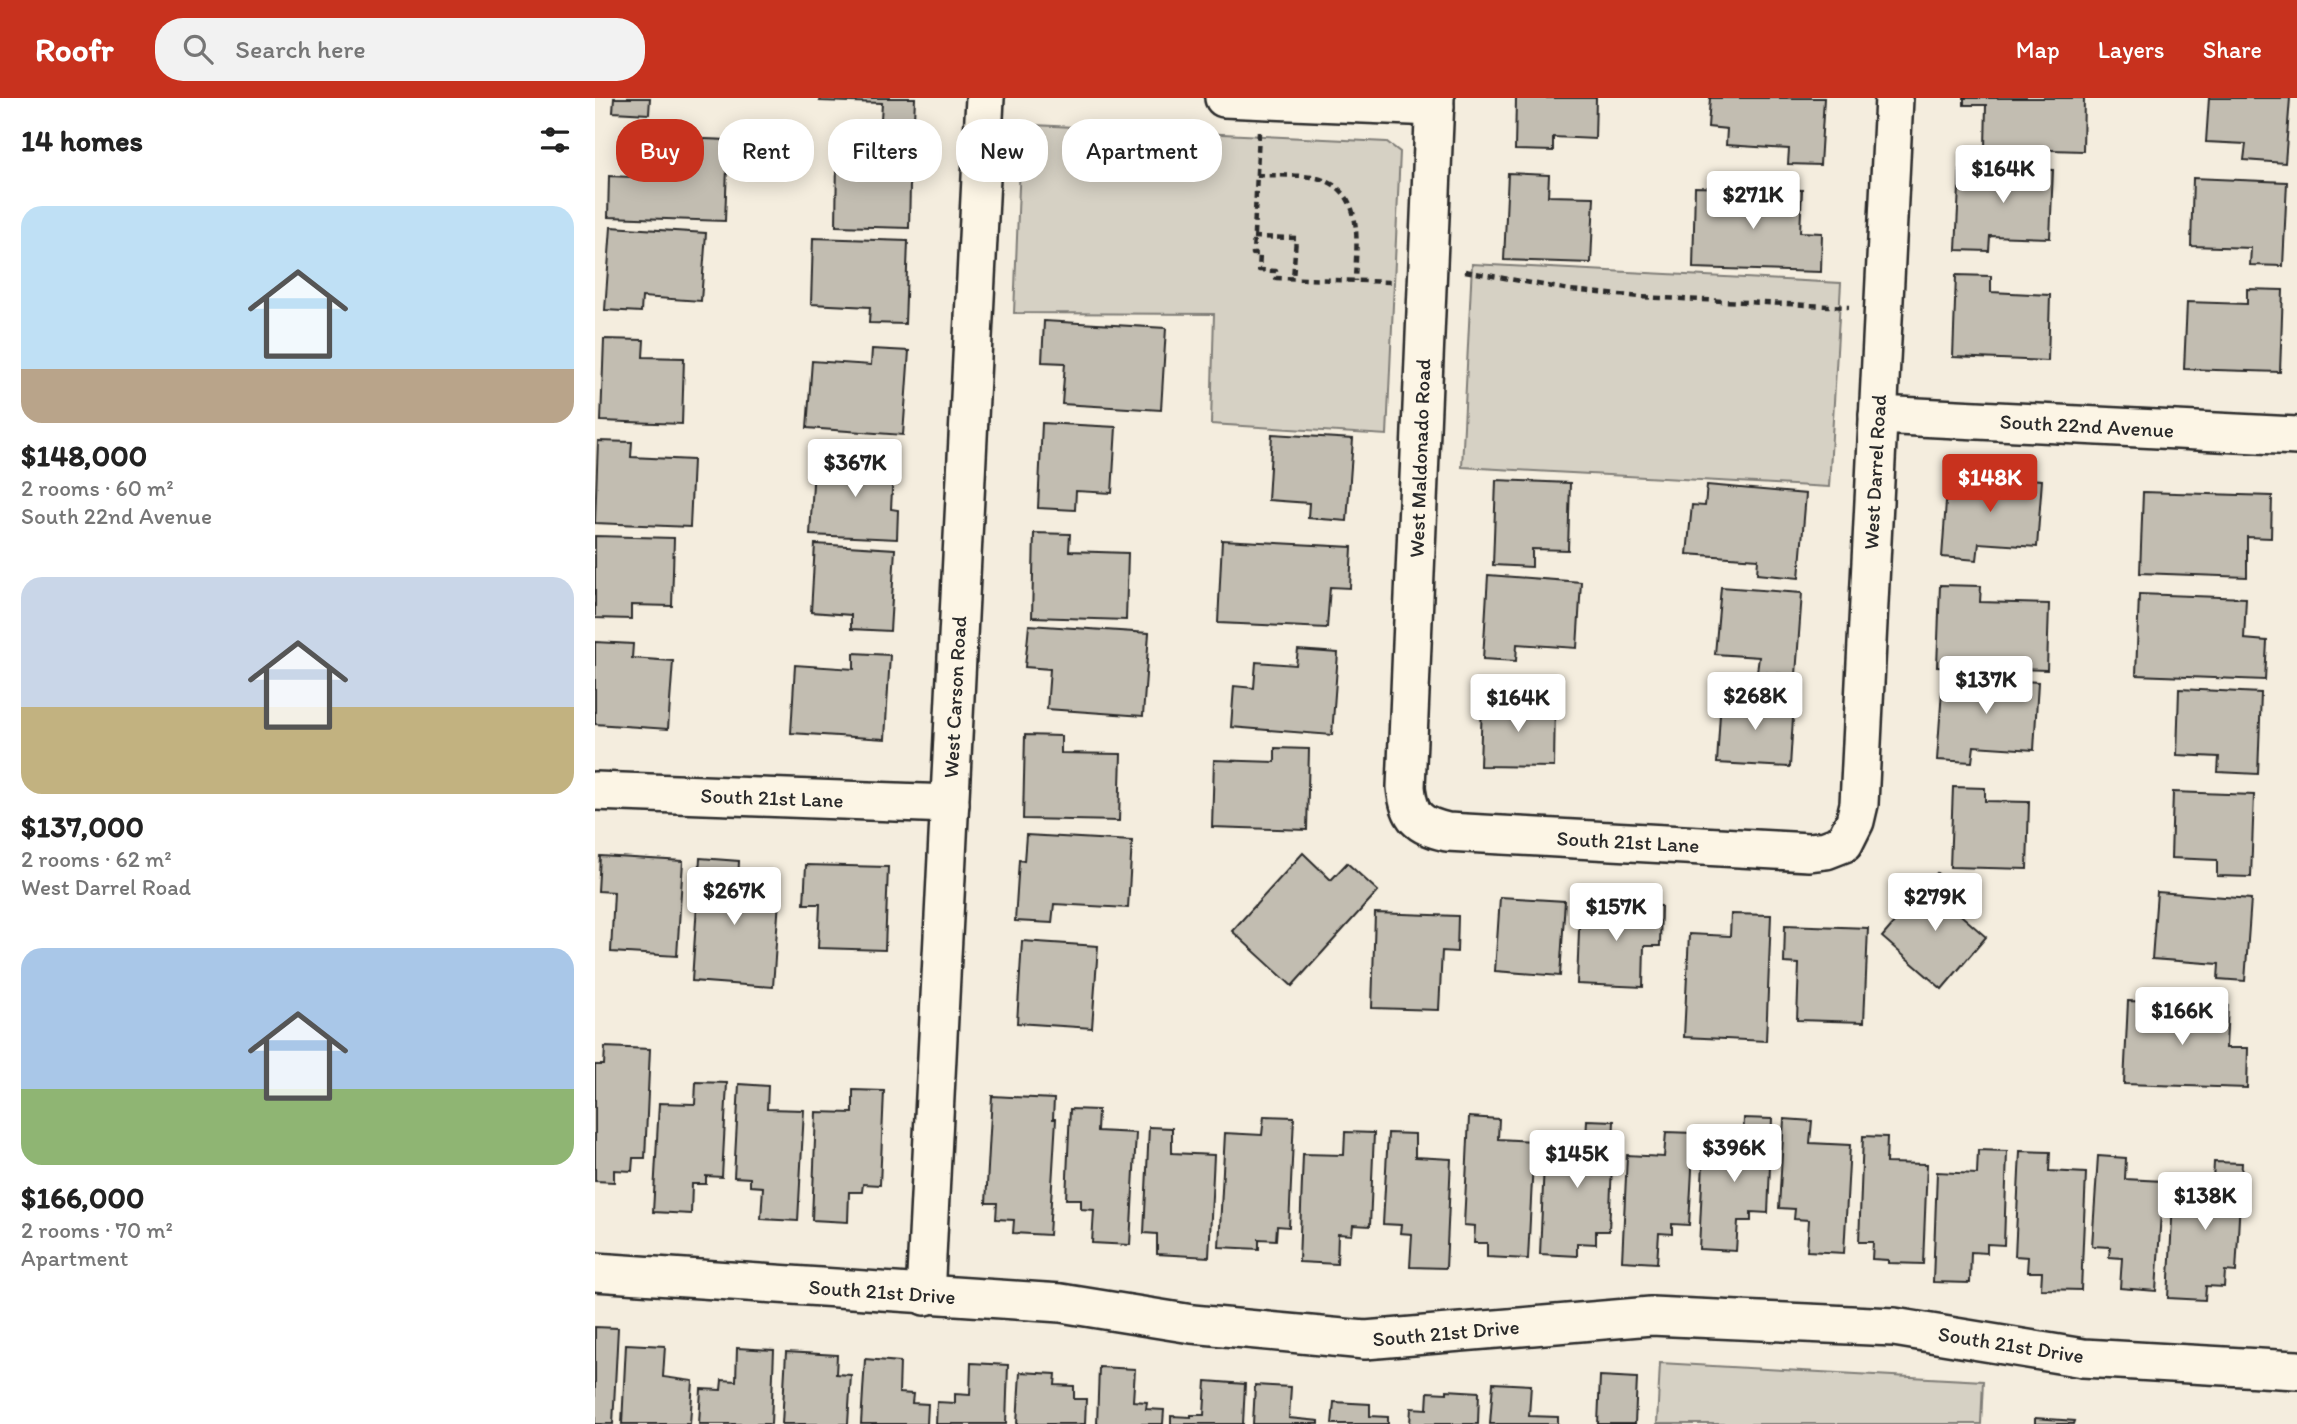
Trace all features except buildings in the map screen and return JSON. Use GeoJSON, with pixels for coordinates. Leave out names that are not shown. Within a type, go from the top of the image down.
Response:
{"type":"FeatureCollection","features":[{"type":"Feature","properties":{"kind":"street","name":"West Carson Road"},"geometry":{"type":"LineString","coordinates":[[925,1296],[985,98]]}},
{"type":"Feature","properties":{"kind":"street"},"geometry":{"type":"LineString","coordinates":[[1224,98],[1435,103]]}},
{"type":"Feature","properties":{"kind":"street","name":"West Darrel Road"},"geometry":{"type":"LineString","coordinates":[[1844,843],[1855,821],[1859,804],[1894,98]]}},
{"type":"Feature","properties":{"kind":"street","name":"West Maldonado Road"},"geometry":{"type":"LineString","coordinates":[[1414,817],[1408,803],[1406,787],[1435,103]]}},
{"type":"Feature","properties":{"kind":"street","name":"South 22nd Avenue"},"geometry":{"type":"LineString","coordinates":[[1878,415],[2297,436]]}},
{"type":"Feature","properties":{"kind":"street","name":"South 21st Lane"},"geometry":{"type":"LineString","coordinates":[[595,791],[950,804]]}},
{"type":"Feature","properties":{"kind":"street","name":"South 21st Lane"},"geometry":{"type":"LineString","coordinates":[[1414,817],[1429,828],[1447,832],[1808,852],[1826,850],[1844,843]]}},
{"type":"Feature","properties":{"kind":"street","name":"South 21st Drive"},"geometry":{"type":"LineString","coordinates":[[595,1272],[1061,1304],[1192,1324],[1365,1340],[1651,1316],[1894,1327],[2083,1357],[2297,1370]]}},
{"type":"Feature","properties":{"kind":"path"},"geometry":{"type":"LineString","coordinates":[[1259,132],[1253,254],[1260,254],[1259,270],[1276,271],[1276,278],[1399,282]]}},
{"type":"Feature","properties":{"kind":"path"},"geometry":{"type":"LineString","coordinates":[[1257,175],[1318,178],[1333,185],[1345,196],[1354,211],[1357,225],[1355,281]]}},
{"type":"Feature","properties":{"kind":"path"},"geometry":{"type":"LineString","coordinates":[[1254,237],[1296,238],[1293,279]]}},
{"type":"Feature","properties":{"kind":"path"},"geometry":{"type":"LineString","coordinates":[[1465,271],[1570,290],[1640,297],[1850,307]]}},
{"type":"Feature","properties":{"kind":"shaded area"},"geometry":{"type":"Polygon","coordinates":[[[1048,126],[1062,126],[1062,182],[1222,182],[1222,134],[1387,142],[1400,152],[1387,435],[1211,424],[1214,314],[1014,313],[1019,182],[1048,182],[1048,126]]]}},
{"type":"Feature","properties":{"kind":"shaded area"},"geometry":{"type":"Polygon","coordinates":[[[1472,264],[1841,283],[1829,487],[1462,467],[1472,264]]]}},
{"type":"Feature","properties":{"kind":"shaded area"},"geometry":{"type":"Polygon","coordinates":[[[1660,1363],[1983,1381],[1981,1424],[1657,1424],[1660,1363]]]}}]}
